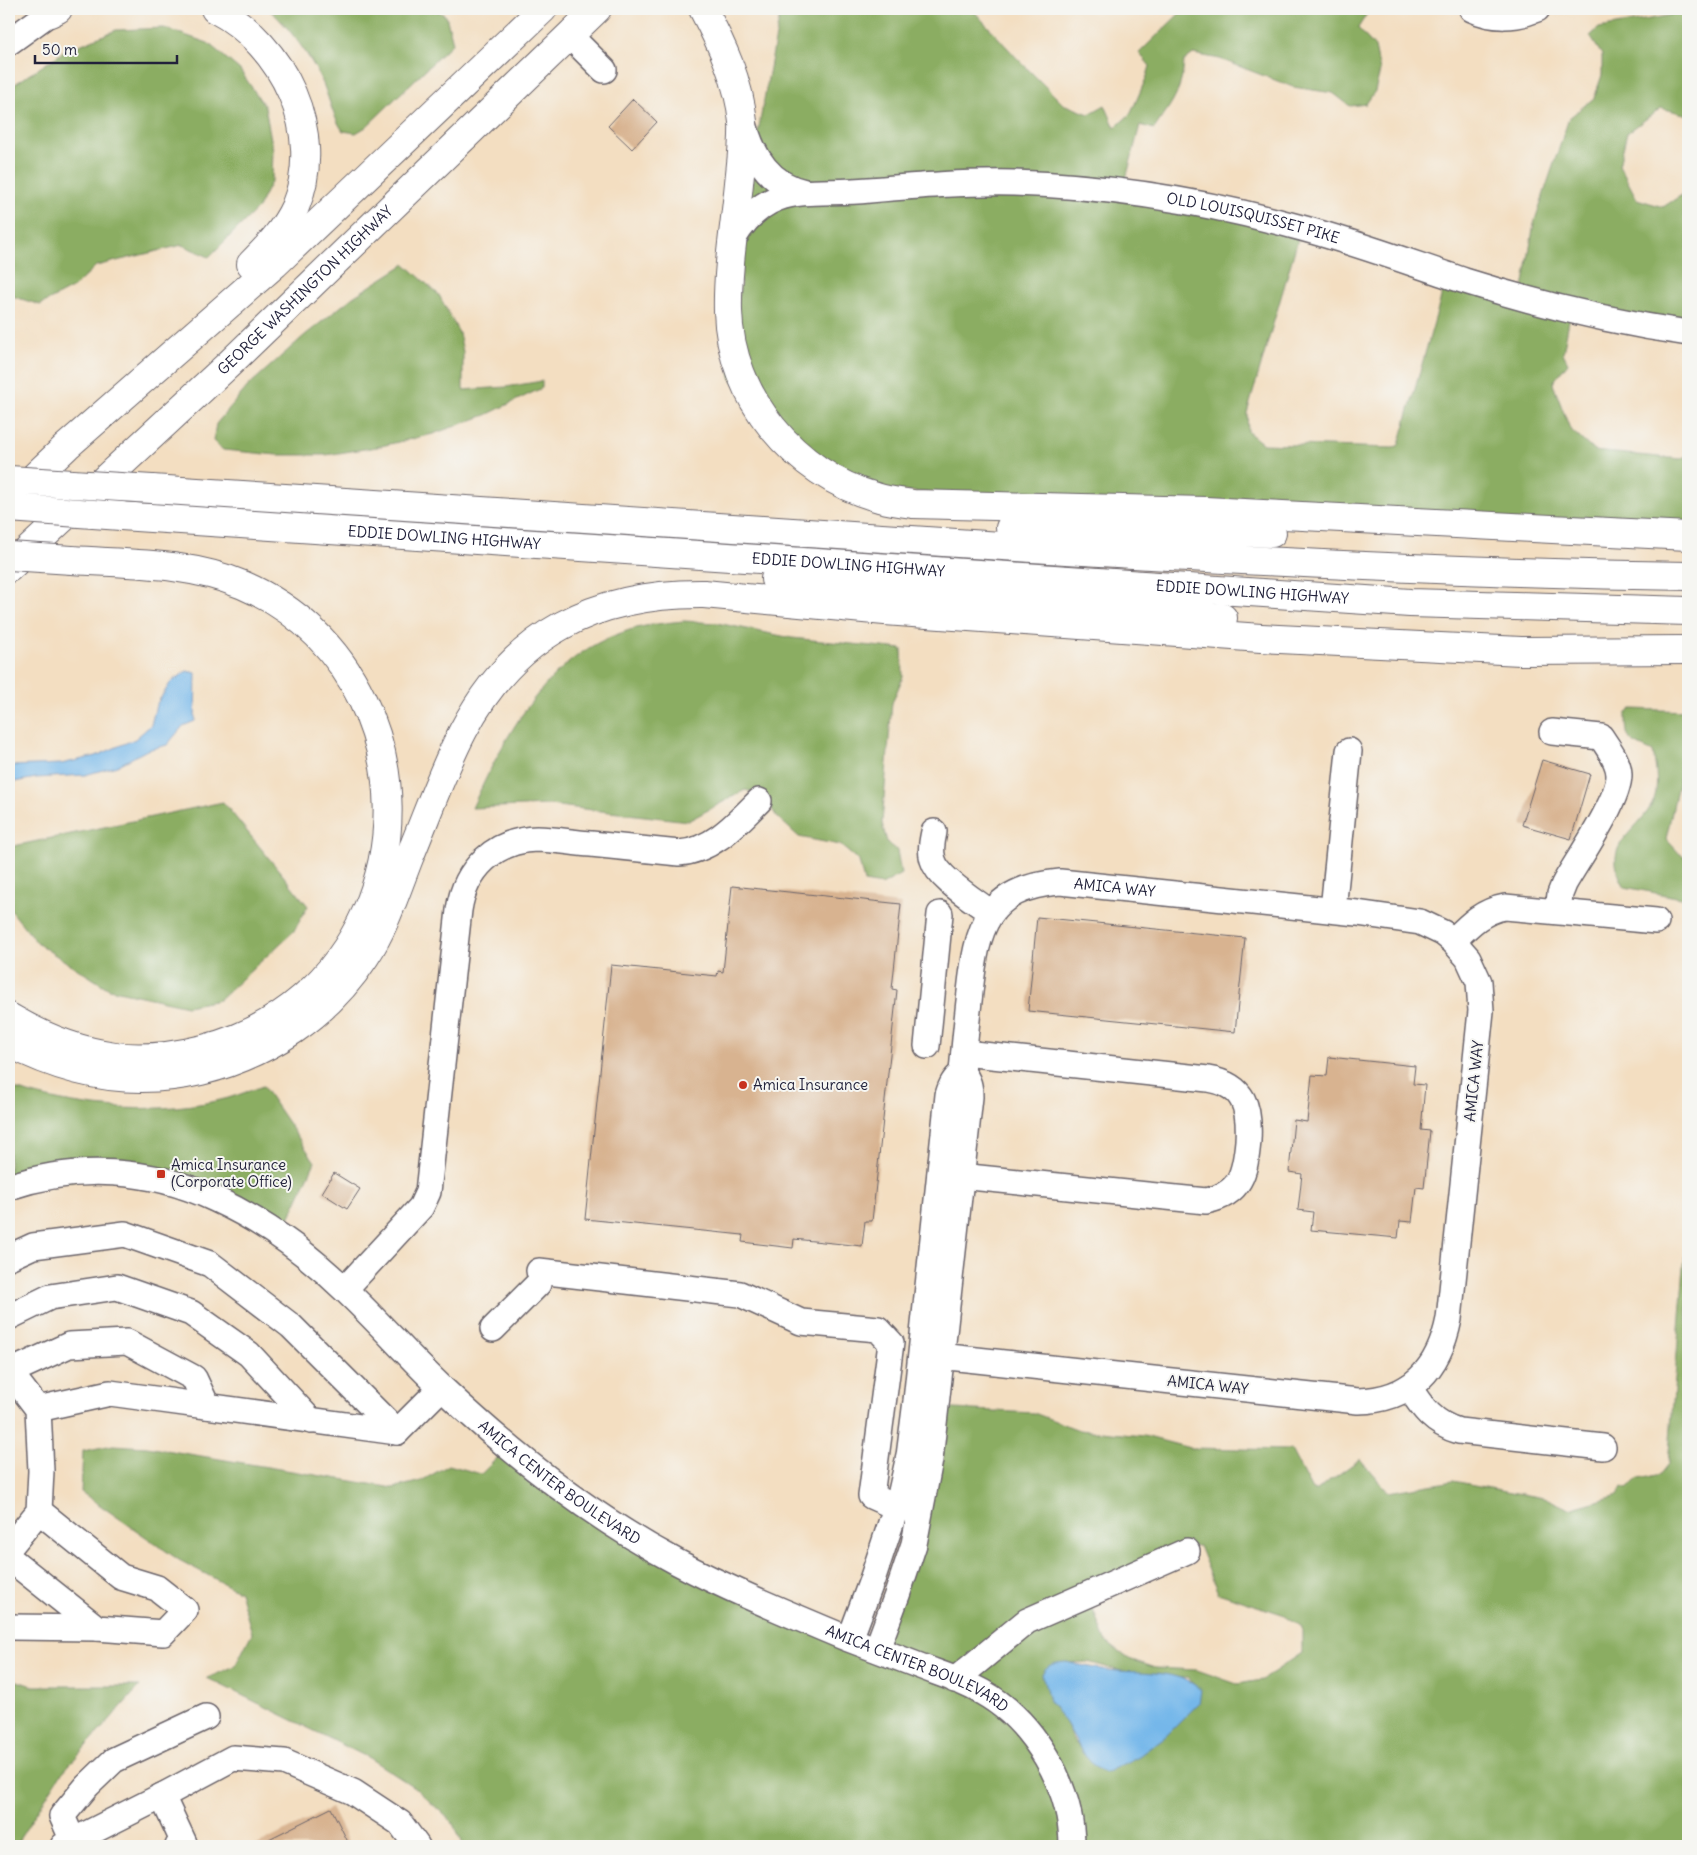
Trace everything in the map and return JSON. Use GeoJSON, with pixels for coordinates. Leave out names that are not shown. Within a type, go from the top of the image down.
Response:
{"type":"FeatureCollection","features":[{"type":"Feature","properties":{"kind":"main road"},"geometry":{"type":"LineString","coordinates":[[145,378],[279,234],[289,218],[300,192],[304,158],[304,137],[295,98],[281,71],[259,41],[242,26],[215,9]]}},
{"type":"Feature","properties":{"kind":"main road"},"geometry":{"type":"LineString","coordinates":[[9,501],[67,446],[275,264],[543,9]]}},
{"type":"Feature","properties":{"kind":"main road"},"geometry":{"type":"LineString","coordinates":[[552,9],[556,28],[563,43]]}},
{"type":"Feature","properties":{"kind":"main road","name":"GEORGE WASHINGTON HIGHWAY"},"geometry":{"type":"LineString","coordinates":[[9,568],[230,364],[598,9]]}},
{"type":"Feature","properties":{"kind":"main road"},"geometry":{"type":"LineString","coordinates":[[693,9],[717,36]]}},
{"type":"Feature","properties":{"kind":"main road"},"geometry":{"type":"LineString","coordinates":[[703,9],[732,72],[741,106],[743,152],[728,292],[729,330],[740,369],[755,401],[770,426],[783,441],[810,465],[843,485],[877,498],[913,504],[1205,511],[1688,536]]}},
{"type":"Feature","properties":{"kind":"main road","name":"EDDIE DOWLING HIGHWAY"},"geometry":{"type":"LineString","coordinates":[[9,480],[788,532],[1306,564],[1574,574],[1688,576]]}},
{"type":"Feature","properties":{"kind":"main road","name":"EDDIE DOWLING HIGHWAY"},"geometry":{"type":"LineString","coordinates":[[9,508],[1410,603],[1688,611]]}},
{"type":"Feature","properties":{"kind":"main road"},"geometry":{"type":"LineString","coordinates":[[788,532],[881,526],[927,526],[1110,530],[1688,536]]}},
{"type":"Feature","properties":{"kind":"main road"},"geometry":{"type":"LineString","coordinates":[[482,540],[570,559],[614,565],[1384,632],[1676,650]]}},
{"type":"Feature","properties":{"kind":"main road"},"geometry":{"type":"LineString","coordinates":[[9,556],[164,566],[203,572],[242,585],[295,614],[312,628],[348,674],[369,714],[381,750],[387,782],[387,835],[384,858],[378,882],[360,926],[339,960],[325,976],[295,1003],[262,1025],[246,1034],[191,1052],[154,1057],[116,1057],[98,1054],[61,1043],[9,1017]]}},
{"type":"Feature","properties":{"kind":"main road"},"geometry":{"type":"LineString","coordinates":[[9,1043],[54,1062],[93,1074],[134,1079],[156,1078],[195,1072],[232,1061],[271,1044],[308,1020],[353,975],[371,948],[454,747],[484,696],[510,666],[539,639],[575,618],[615,603],[657,595],[704,594],[894,612],[1261,638],[1511,651],[1607,652],[1676,650]]}},
{"type":"Feature","properties":{"kind":"street"},"geometry":{"type":"LineString","coordinates":[[1472,9],[1487,14],[1508,16],[1527,13],[1537,9]]}},
{"type":"Feature","properties":{"kind":"street"},"geometry":{"type":"LineString","coordinates":[[9,42],[54,10]]}},
{"type":"Feature","properties":{"kind":"street"},"geometry":{"type":"LineString","coordinates":[[563,43],[604,70]]}},
{"type":"Feature","properties":{"kind":"street"},"geometry":{"type":"LineString","coordinates":[[742,120],[751,145],[766,170],[787,187],[805,192]]}},
{"type":"Feature","properties":{"kind":"street","name":"OLD LOUISQUISSET PIKE"},"geometry":{"type":"LineString","coordinates":[[805,192],[857,192],[932,186],[1011,183],[1086,188],[1163,198],[1326,234],[1463,280],[1529,299],[1625,322],[1688,333]]}},
{"type":"Feature","properties":{"kind":"street"},"geometry":{"type":"LineString","coordinates":[[733,239],[745,220],[768,201],[787,194],[805,192]]}},
{"type":"Feature","properties":{"kind":"street"},"geometry":{"type":"LineString","coordinates":[[1552,732],[1601,737],[1617,763],[1619,774],[1618,786],[1609,806],[1564,884],[1560,894],[1558,911]]}},
{"type":"Feature","properties":{"kind":"street"},"geometry":{"type":"LineString","coordinates":[[1333,910],[1349,751]]}},
{"type":"Feature","properties":{"kind":"street"},"geometry":{"type":"LineString","coordinates":[[345,1289],[421,1207],[428,1192],[459,910],[464,888],[474,870],[487,857],[502,847],[530,840],[688,853],[718,838],[759,801]]}},
{"type":"Feature","properties":{"kind":"street"},"geometry":{"type":"LineString","coordinates":[[934,832],[932,853],[935,865],[950,881],[991,913]]}},
{"type":"Feature","properties":{"kind":"street","name":"AMICA WAY"},"geometry":{"type":"LineString","coordinates":[[850,1639],[903,1486],[932,1356],[951,1175],[970,1097],[970,1087],[963,1063],[973,963],[980,934],[991,913],[1007,898],[1018,891],[1045,883],[1060,882],[1333,910],[1414,921],[1432,927],[1454,941],[1468,958],[1479,982],[1481,1011],[1448,1319],[1441,1348],[1434,1361],[1427,1372],[1409,1387],[1382,1399],[1358,1401],[932,1356]]}},
{"type":"Feature","properties":{"kind":"street"},"geometry":{"type":"LineString","coordinates":[[1454,941],[1479,917],[1496,909],[1514,907],[1656,921]]}},
{"type":"Feature","properties":{"kind":"street"},"geometry":{"type":"LineString","coordinates":[[927,1046],[940,914]]}},
{"type":"Feature","properties":{"kind":"street"},"geometry":{"type":"LineString","coordinates":[[935,960],[973,963]]}},
{"type":"Feature","properties":{"kind":"street"},"geometry":{"type":"LineString","coordinates":[[951,1175],[1206,1201],[1225,1195],[1240,1181],[1246,1162],[1249,1118],[1244,1101],[1232,1087],[1216,1080],[963,1063]]}},
{"type":"Feature","properties":{"kind":"street","name":"AMICA CENTER BOULEVARD"},"geometry":{"type":"LineString","coordinates":[[9,1187],[37,1179],[83,1172],[134,1174],[168,1181],[210,1197],[248,1217],[292,1246],[345,1289],[441,1388],[517,1456],[560,1489],[625,1533],[726,1587],[986,1694],[1015,1719],[1038,1747],[1058,1782],[1065,1800],[1072,1846]]}},
{"type":"Feature","properties":{"kind":"street"},"geometry":{"type":"LineString","coordinates":[[9,1257],[33,1246],[125,1234],[210,1264],[291,1326],[397,1432]]}},
{"type":"Feature","properties":{"kind":"street"},"geometry":{"type":"LineString","coordinates":[[493,1329],[538,1277],[740,1294],[801,1322],[878,1329],[891,1343],[872,1496],[896,1505],[921,1510]]}},
{"type":"Feature","properties":{"kind":"street"},"geometry":{"type":"LineString","coordinates":[[9,1317],[50,1297],[117,1287],[191,1313],[248,1354],[311,1420]]}},
{"type":"Feature","properties":{"kind":"street"},"geometry":{"type":"LineString","coordinates":[[9,1548],[39,1511],[41,1471],[38,1409],[10,1371],[69,1345],[127,1342],[194,1378],[207,1406]]}},
{"type":"Feature","properties":{"kind":"street","name":"AMICA WAY"},"geometry":{"type":"LineString","coordinates":[[876,1649],[908,1562],[921,1510],[934,1432],[932,1356]]}},
{"type":"Feature","properties":{"kind":"street"},"geometry":{"type":"LineString","coordinates":[[1409,1387],[1437,1422],[1458,1432],[1602,1447]]}},
{"type":"Feature","properties":{"kind":"street"},"geometry":{"type":"LineString","coordinates":[[397,1432],[441,1388]]}},
{"type":"Feature","properties":{"kind":"street"},"geometry":{"type":"LineString","coordinates":[[38,1409],[110,1393],[397,1432]]}},
{"type":"Feature","properties":{"kind":"street"},"geometry":{"type":"LineString","coordinates":[[9,1627],[97,1628],[163,1633],[185,1610],[156,1588],[121,1577],[39,1511]]}},
{"type":"Feature","properties":{"kind":"street"},"geometry":{"type":"LineString","coordinates":[[955,1680],[1027,1621],[1188,1551]]}},
{"type":"Feature","properties":{"kind":"street"},"geometry":{"type":"LineString","coordinates":[[9,1558],[97,1628]]}},
{"type":"Feature","properties":{"kind":"street"},"geometry":{"type":"LineString","coordinates":[[206,1717],[114,1760],[87,1786],[62,1816],[68,1844],[233,1758],[284,1762],[353,1792],[400,1823],[416,1846]]}},
{"type":"Feature","properties":{"kind":"street"},"geometry":{"type":"LineString","coordinates":[[162,1796],[184,1843],[178,1846]]}},
{"type":"Feature","properties":{"kind":"green space"},"geometry":{"type":"Polygon","coordinates":[[[268,9],[435,9],[446,16],[453,43],[366,127],[356,133],[343,131],[320,77],[310,59],[290,31],[268,9]]]}},
{"type":"Feature","properties":{"kind":"green space"},"geometry":{"type":"Polygon","coordinates":[[[781,9],[972,9],[1063,104],[1089,114],[1105,105],[1115,128],[1131,113],[1147,76],[1150,66],[1139,53],[1184,9],[1370,9],[1358,28],[1375,47],[1380,71],[1375,91],[1366,104],[1350,106],[1333,93],[1293,87],[1220,59],[1193,54],[1184,61],[1181,81],[1175,97],[1154,129],[1140,125],[1125,183],[1301,229],[1247,413],[1248,432],[1263,444],[1393,448],[1399,445],[1446,280],[1523,289],[1534,223],[1569,118],[1594,98],[1602,75],[1602,55],[1590,36],[1599,28],[1672,15],[1682,9],[1688,9],[1688,115],[1661,108],[1627,133],[1619,165],[1637,199],[1663,207],[1688,191],[1688,330],[1571,310],[1563,353],[1568,363],[1553,384],[1570,429],[1594,451],[1681,459],[1687,455],[1688,445],[1688,534],[865,489],[801,465],[730,377],[757,137],[781,9]]]}},
{"type":"Feature","properties":{"kind":"green space"},"geometry":{"type":"Polygon","coordinates":[[[164,28],[208,43],[240,70],[265,107],[273,150],[272,180],[258,208],[209,257],[182,245],[96,266],[74,287],[40,305],[9,295],[9,88],[65,51],[116,30],[164,28]]]}},
{"type":"Feature","properties":{"kind":"green space"},"geometry":{"type":"Polygon","coordinates":[[[405,264],[439,295],[459,333],[463,352],[463,390],[506,387],[542,381],[542,388],[486,415],[433,434],[377,447],[326,455],[277,455],[223,450],[213,441],[216,424],[249,385],[305,335],[353,297],[405,264]]]}},
{"type":"Feature","properties":{"kind":"green space"},"geometry":{"type":"Polygon","coordinates":[[[684,621],[717,623],[792,638],[902,649],[903,677],[892,703],[882,823],[887,842],[897,850],[901,874],[882,885],[864,882],[859,861],[840,845],[799,837],[777,817],[762,794],[745,790],[688,821],[549,805],[472,808],[512,730],[548,682],[570,662],[594,645],[629,630],[684,621]]]}},
{"type":"Feature","properties":{"kind":"green space"},"geometry":{"type":"Polygon","coordinates":[[[1632,709],[1688,711],[1688,750],[1678,784],[1666,839],[1680,854],[1688,858],[1688,903],[1681,898],[1625,887],[1618,873],[1616,861],[1617,851],[1621,842],[1643,817],[1651,806],[1656,794],[1653,752],[1633,742],[1628,736],[1626,714],[1632,709]]]}},
{"type":"Feature","properties":{"kind":"green space"},"geometry":{"type":"Polygon","coordinates":[[[223,802],[308,906],[294,931],[219,1000],[187,1006],[109,989],[38,944],[9,908],[9,847],[223,802]]]}},
{"type":"Feature","properties":{"kind":"green space"},"geometry":{"type":"Polygon","coordinates":[[[263,1086],[315,1162],[285,1227],[179,1175],[9,1184],[9,1087],[85,1105],[138,1109],[164,1108],[216,1101],[263,1086]]]}},
{"type":"Feature","properties":{"kind":"green space"},"geometry":{"type":"Polygon","coordinates":[[[1688,1217],[1688,1846],[464,1846],[452,1822],[414,1787],[369,1758],[207,1678],[235,1666],[252,1633],[240,1592],[179,1560],[81,1492],[83,1451],[113,1445],[147,1447],[394,1488],[421,1481],[449,1465],[481,1474],[507,1448],[606,1517],[873,1642],[913,1535],[934,1408],[1034,1413],[1079,1430],[1144,1436],[1190,1448],[1291,1450],[1312,1490],[1317,1490],[1360,1459],[1388,1492],[1453,1481],[1548,1499],[1569,1509],[1618,1495],[1622,1487],[1627,1489],[1639,1479],[1660,1474],[1668,1464],[1688,1217]],[[1193,1546],[1085,1588],[1105,1641],[1129,1659],[1156,1668],[1197,1670],[1237,1684],[1262,1680],[1302,1653],[1302,1627],[1285,1615],[1218,1593],[1199,1546],[1193,1546]],[[1088,1662],[1067,1663],[1050,1679],[1073,1740],[1096,1766],[1200,1692],[1188,1678],[1147,1678],[1088,1662]]]}},
{"type":"Feature","properties":{"kind":"green space"},"geometry":{"type":"Polygon","coordinates":[[[9,1678],[32,1686],[140,1686],[61,1774],[15,1846],[9,1846],[9,1678]]]}},
{"type":"Feature","properties":{"kind":"water"},"geometry":{"type":"Polygon","coordinates":[[[187,671],[196,673],[195,721],[183,726],[167,745],[147,750],[117,766],[85,775],[36,778],[9,783],[9,766],[61,764],[96,756],[135,739],[151,725],[156,705],[171,682],[187,671]]]}},
{"type":"Feature","properties":{"kind":"water"},"geometry":{"type":"Polygon","coordinates":[[[1066,1662],[1108,1670],[1157,1673],[1181,1678],[1201,1690],[1199,1703],[1166,1736],[1139,1756],[1105,1773],[1095,1767],[1082,1752],[1066,1723],[1049,1701],[1042,1674],[1051,1665],[1066,1662]]]}},
{"type":"Feature","properties":{"kind":"building"},"geometry":{"type":"Polygon","coordinates":[[[633,99],[657,122],[632,149],[608,126],[633,99]]]}},
{"type":"Feature","properties":{"kind":"building"},"geometry":{"type":"Polygon","coordinates":[[[1542,760],[1590,774],[1571,839],[1522,825],[1542,760]]]}},
{"type":"Feature","properties":{"kind":"building","name":"Amica Insurance"},"geometry":{"type":"Polygon","coordinates":[[[732,886],[901,904],[892,989],[897,990],[872,1221],[865,1221],[862,1246],[794,1239],[793,1248],[742,1242],[743,1235],[585,1219],[611,965],[717,976],[718,971],[723,972],[732,886]]]}},
{"type":"Feature","properties":{"kind":"building"},"geometry":{"type":"Polygon","coordinates":[[[1037,917],[1245,938],[1235,1032],[1028,1011],[1037,917]]]}},
{"type":"Feature","properties":{"kind":"building"},"geometry":{"type":"Polygon","coordinates":[[[1329,1057],[1415,1066],[1413,1084],[1425,1085],[1421,1130],[1430,1131],[1424,1188],[1416,1187],[1412,1222],[1400,1221],[1398,1238],[1311,1230],[1313,1212],[1298,1210],[1302,1174],[1289,1172],[1294,1120],[1307,1122],[1312,1075],[1327,1076],[1329,1057]]]}},
{"type":"Feature","properties":{"kind":"building"},"geometry":{"type":"Polygon","coordinates":[[[334,1173],[360,1189],[347,1209],[322,1193],[334,1173]]]}},
{"type":"Feature","properties":{"kind":"building"},"geometry":{"type":"Polygon","coordinates":[[[331,1808],[350,1846],[255,1846],[331,1808]]]}},
{"type":"Feature","properties":{"kind":"place","name":"Amica Insurance"},"geometry":{"type":"Point","coordinates":[743,1085]}},
{"type":"Feature","properties":{"kind":"place","name":"Amica Insurance (Corporate Office)"},"geometry":{"type":"Point","coordinates":[161,1174]}}]}
